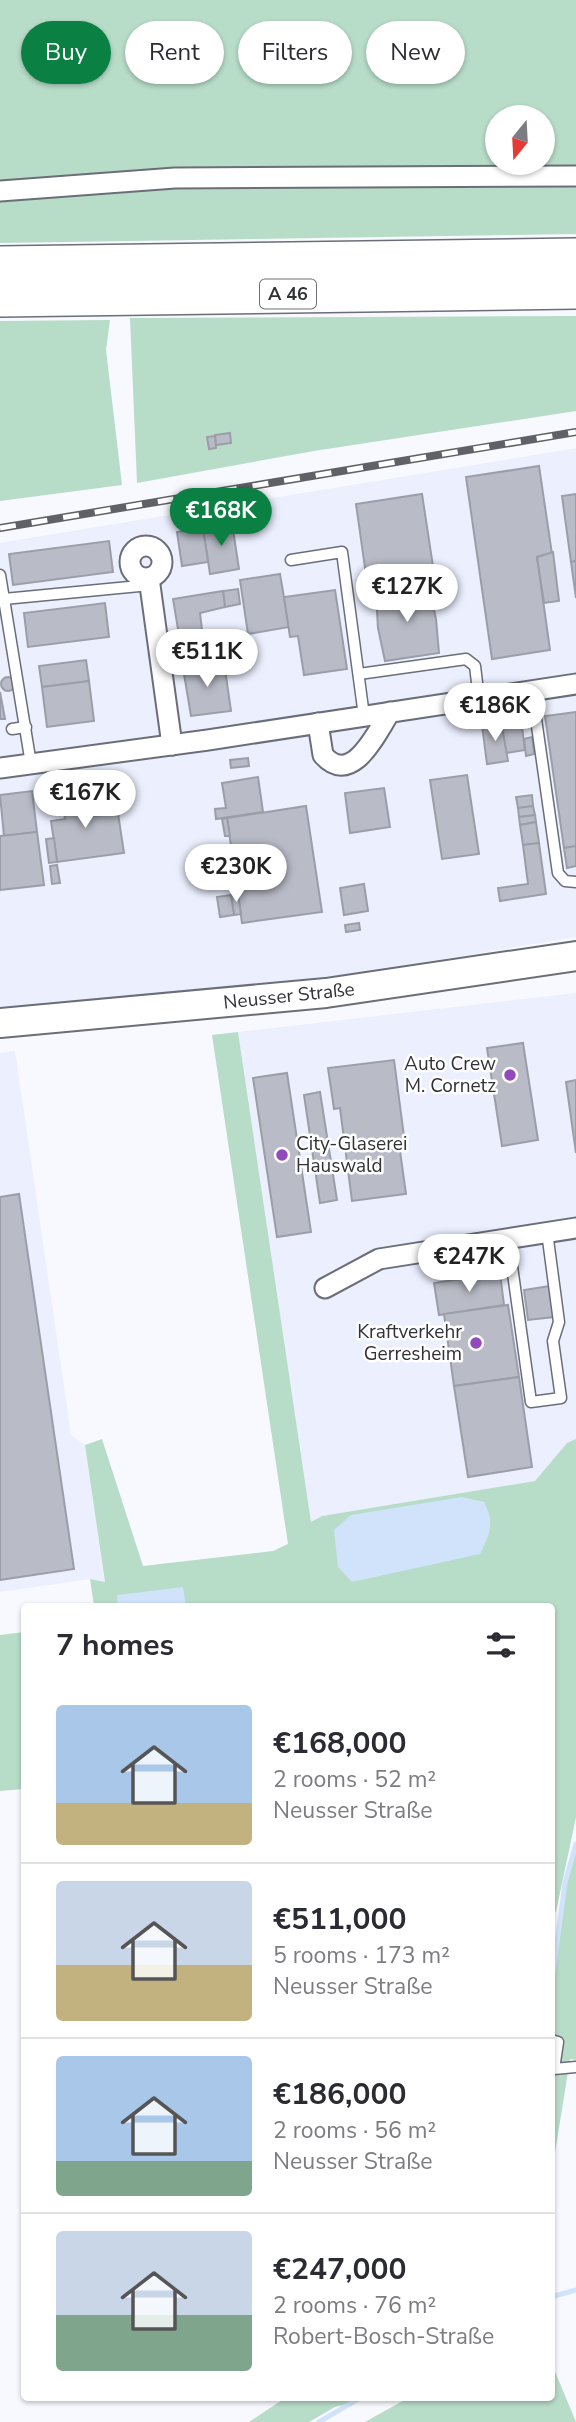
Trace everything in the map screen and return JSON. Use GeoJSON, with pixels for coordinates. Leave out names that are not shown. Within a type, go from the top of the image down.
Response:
{"type":"FeatureCollection","features":[{"type":"Feature","properties":{"kind":"highway","name":"A 46"},"geometry":{"type":"LineString","coordinates":[[0,265],[576,257]]}},
{"type":"Feature","properties":{"kind":"highway","name":"A 46"},"geometry":{"type":"LineString","coordinates":[[0,298],[576,290]]}},
{"type":"Feature","properties":{"kind":"main road","name":"Neusser Straße"},"geometry":{"type":"LineString","coordinates":[[0,1023],[326,993],[576,956]]}},
{"type":"Feature","properties":{"kind":"street"},"geometry":{"type":"LineString","coordinates":[[0,191],[174,178],[576,176]]}},
{"type":"Feature","properties":{"kind":"street"},"geometry":{"type":"LineString","coordinates":[[149,582],[172,745]]}},
{"type":"Feature","properties":{"kind":"street"},"geometry":{"type":"LineString","coordinates":[[0,768],[576,684]]}},
{"type":"Feature","properties":{"kind":"street"},"geometry":{"type":"LineString","coordinates":[[318,723],[323,755],[333,764],[347,765],[363,754],[390,712]]}},
{"type":"Feature","properties":{"kind":"street"},"geometry":{"type":"LineString","coordinates":[[324,1288],[379,1259],[576,1228]]}},
{"type":"Feature","properties":{"kind":"lane"},"geometry":{"type":"LineString","coordinates":[[291,559],[342,552],[365,716]]}},
{"type":"Feature","properties":{"kind":"lane"},"geometry":{"type":"LineString","coordinates":[[0,575],[31,764]]}},
{"type":"Feature","properties":{"kind":"lane"},"geometry":{"type":"LineString","coordinates":[[4,599],[149,582]]}},
{"type":"Feature","properties":{"kind":"lane"},"geometry":{"type":"LineString","coordinates":[[359,674],[466,659],[475,666],[479,699]]}},
{"type":"Feature","properties":{"kind":"lane"},"geometry":{"type":"LineString","coordinates":[[532,691],[558,873],[565,881],[576,882]]}},
{"type":"Feature","properties":{"kind":"lane"},"geometry":{"type":"LineString","coordinates":[[12,729],[26,727]]}},
{"type":"Feature","properties":{"kind":"lane"},"geometry":{"type":"LineString","coordinates":[[508,1238],[531,1402],[561,1398],[553,1341],[559,1322],[547,1232]]}},
{"type":"Feature","properties":{"kind":"lane"},"geometry":{"type":"LineString","coordinates":[[555,2041],[558,2042],[555,2062]]}},
{"type":"Feature","properties":{"kind":"lane"},"geometry":{"type":"LineString","coordinates":[[555,2069],[576,2067]]}},
{"type":"Feature","properties":{"kind":"shaded area"},"geometry":{"type":"Polygon","coordinates":[[[576,448],[576,937],[354,974],[0,1009],[0,543],[576,448]]]}},
{"type":"Feature","properties":{"kind":"shaded area"},"geometry":{"type":"Polygon","coordinates":[[[576,993],[576,1439],[567,1443],[535,1481],[322,1516],[311,1522],[238,1032],[576,993]]]}},
{"type":"Feature","properties":{"kind":"shaded area"},"geometry":{"type":"Polygon","coordinates":[[[15,1051],[71,1435],[85,1445],[105,1583],[90,1579],[0,1592],[0,1053],[15,1051]]]}},
{"type":"Feature","properties":{"kind":"green space"},"geometry":{"type":"Polygon","coordinates":[[[0,0],[576,0],[576,234],[0,243],[0,0]]]}},
{"type":"Feature","properties":{"kind":"green space"},"geometry":{"type":"Polygon","coordinates":[[[576,316],[576,411],[314,451],[137,483],[130,318],[576,316]]]}},
{"type":"Feature","properties":{"kind":"green space"},"geometry":{"type":"Polygon","coordinates":[[[110,320],[106,350],[122,485],[0,501],[0,321],[110,320]]]}},
{"type":"Feature","properties":{"kind":"green space"},"geometry":{"type":"Polygon","coordinates":[[[238,1032],[311,1522],[322,1516],[535,1481],[567,1443],[576,1439],[576,1817],[556,1912],[555,1603],[94,1603],[90,1579],[105,1582],[85,1445],[102,1439],[143,1566],[273,1551],[288,1544],[212,1035],[238,1032]]]}},
{"type":"Feature","properties":{"kind":"green space"},"geometry":{"type":"Polygon","coordinates":[[[21,1632],[21,1789],[0,1791],[0,1635],[21,1632]]]}},
{"type":"Feature","properties":{"kind":"green space"},"geometry":{"type":"Polygon","coordinates":[[[576,1844],[576,2060],[570,2059],[555,2153],[555,1960],[566,1885],[576,1844]]]}},
{"type":"Feature","properties":{"kind":"green space"},"geometry":{"type":"Polygon","coordinates":[[[555,2372],[576,2422],[365,2422],[403,2401],[555,2401],[555,2372]]]}},
{"type":"Feature","properties":{"kind":"green space"},"geometry":{"type":"Polygon","coordinates":[[[280,2401],[360,2401],[335,2407],[309,2422],[249,2422],[280,2401]]]}},
{"type":"Feature","properties":{"kind":"water"},"geometry":{"type":"Polygon","coordinates":[[[462,1497],[484,1502],[487,1509],[490,1528],[480,1554],[352,1582],[338,1567],[334,1530],[351,1515],[462,1497]]]}},
{"type":"Feature","properties":{"kind":"water"},"geometry":{"type":"Polygon","coordinates":[[[183,1587],[186,1603],[118,1603],[117,1595],[183,1587]]]}},
{"type":"Feature","properties":{"kind":"building"},"geometry":{"type":"Polygon","coordinates":[[[230,433],[231,443],[216,445],[215,435],[230,433]]]}},
{"type":"Feature","properties":{"kind":"building"},"geometry":{"type":"Polygon","coordinates":[[[215,436],[216,448],[209,449],[207,437],[215,436]]]}},
{"type":"Feature","properties":{"kind":"building"},"geometry":{"type":"Polygon","coordinates":[[[539,466],[552,554],[537,557],[550,650],[492,659],[466,477],[539,466]]]}},
{"type":"Feature","properties":{"kind":"building"},"geometry":{"type":"Polygon","coordinates":[[[422,494],[436,586],[369,596],[356,504],[422,494]]]}},
{"type":"Feature","properties":{"kind":"building"},"geometry":{"type":"Polygon","coordinates":[[[576,494],[576,561],[571,562],[562,496],[576,494]]]}},
{"type":"Feature","properties":{"kind":"building"},"geometry":{"type":"Polygon","coordinates":[[[232,523],[239,569],[210,574],[203,528],[232,523]]]}},
{"type":"Feature","properties":{"kind":"building"},"geometry":{"type":"Polygon","coordinates":[[[203,528],[208,562],[182,566],[177,532],[203,528]]]}},
{"type":"Feature","properties":{"kind":"building"},"geometry":{"type":"Polygon","coordinates":[[[109,541],[113,572],[13,585],[9,554],[109,541]]]}},
{"type":"Feature","properties":{"kind":"building"},"geometry":{"type":"Polygon","coordinates":[[[553,552],[559,601],[544,603],[537,557],[553,552]]]}},
{"type":"Feature","properties":{"kind":"building"},"geometry":{"type":"Polygon","coordinates":[[[576,561],[576,598],[571,562],[576,561]]]}},
{"type":"Feature","properties":{"kind":"building"},"geometry":{"type":"Polygon","coordinates":[[[280,574],[289,627],[248,634],[240,580],[280,574]]]}},
{"type":"Feature","properties":{"kind":"building"},"geometry":{"type":"Polygon","coordinates":[[[429,587],[436,619],[439,653],[385,661],[378,628],[376,595],[429,587]]]}},
{"type":"Feature","properties":{"kind":"building"},"geometry":{"type":"Polygon","coordinates":[[[238,589],[240,604],[225,607],[223,591],[238,589]]]}},
{"type":"Feature","properties":{"kind":"building"},"geometry":{"type":"Polygon","coordinates":[[[335,590],[347,669],[304,675],[298,636],[290,637],[284,597],[335,590]]]}},
{"type":"Feature","properties":{"kind":"building"},"geometry":{"type":"Polygon","coordinates":[[[223,591],[225,607],[200,613],[203,638],[180,641],[173,599],[223,591]]]}},
{"type":"Feature","properties":{"kind":"building"},"geometry":{"type":"Polygon","coordinates":[[[105,603],[109,637],[28,647],[24,613],[105,603]]]}},
{"type":"Feature","properties":{"kind":"building"},"geometry":{"type":"Polygon","coordinates":[[[86,660],[89,681],[42,687],[39,666],[86,660]]]}},
{"type":"Feature","properties":{"kind":"building"},"geometry":{"type":"Polygon","coordinates":[[[224,662],[231,711],[191,716],[183,668],[224,662]]]}},
{"type":"Feature","properties":{"kind":"building"},"geometry":{"type":"Polygon","coordinates":[[[8,677],[13,679],[13,689],[8,691],[3,689],[1,684],[3,679],[8,677]]]}},
{"type":"Feature","properties":{"kind":"building"},"geometry":{"type":"Polygon","coordinates":[[[89,681],[94,721],[47,727],[42,687],[89,681]]]}},
{"type":"Feature","properties":{"kind":"building"},"geometry":{"type":"Polygon","coordinates":[[[0,692],[5,719],[0,719],[0,692]]]}},
{"type":"Feature","properties":{"kind":"building"},"geometry":{"type":"Polygon","coordinates":[[[576,712],[576,846],[564,848],[545,716],[576,712]]]}},
{"type":"Feature","properties":{"kind":"building"},"geometry":{"type":"Polygon","coordinates":[[[521,720],[525,750],[506,753],[501,722],[521,720]]]}},
{"type":"Feature","properties":{"kind":"building"},"geometry":{"type":"Polygon","coordinates":[[[501,722],[508,761],[487,764],[482,725],[501,722]]]}},
{"type":"Feature","properties":{"kind":"building"},"geometry":{"type":"Polygon","coordinates":[[[532,737],[534,754],[526,756],[524,739],[532,737]]]}},
{"type":"Feature","properties":{"kind":"building"},"geometry":{"type":"Polygon","coordinates":[[[248,758],[249,766],[231,768],[230,760],[248,758]]]}},
{"type":"Feature","properties":{"kind":"building"},"geometry":{"type":"Polygon","coordinates":[[[467,775],[479,854],[442,859],[430,780],[467,775]]]}},
{"type":"Feature","properties":{"kind":"building"},"geometry":{"type":"Polygon","coordinates":[[[258,777],[263,812],[216,819],[215,809],[226,808],[222,783],[258,777]]]}},
{"type":"Feature","properties":{"kind":"building"},"geometry":{"type":"Polygon","coordinates":[[[384,788],[390,827],[350,833],[345,793],[384,788]]]}},
{"type":"Feature","properties":{"kind":"building"},"geometry":{"type":"Polygon","coordinates":[[[32,791],[37,832],[4,836],[0,795],[32,791]]]}},
{"type":"Feature","properties":{"kind":"building"},"geometry":{"type":"Polygon","coordinates":[[[96,791],[98,803],[91,804],[92,816],[118,813],[124,853],[57,862],[51,821],[65,819],[61,794],[96,791]]]}},
{"type":"Feature","properties":{"kind":"building"},"geometry":{"type":"Polygon","coordinates":[[[532,795],[533,806],[518,808],[516,797],[532,795]]]}},
{"type":"Feature","properties":{"kind":"building"},"geometry":{"type":"Polygon","coordinates":[[[306,806],[322,912],[242,923],[227,818],[306,806]]]}},
{"type":"Feature","properties":{"kind":"building"},"geometry":{"type":"Polygon","coordinates":[[[533,806],[535,815],[519,817],[518,808],[533,806]]]}},
{"type":"Feature","properties":{"kind":"building"},"geometry":{"type":"Polygon","coordinates":[[[535,815],[536,822],[520,825],[519,817],[535,815]]]}},
{"type":"Feature","properties":{"kind":"building"},"geometry":{"type":"Polygon","coordinates":[[[227,818],[230,836],[225,836],[222,819],[227,818]]]}},
{"type":"Feature","properties":{"kind":"building"},"geometry":{"type":"Polygon","coordinates":[[[536,822],[539,843],[523,845],[520,825],[536,822]]]}},
{"type":"Feature","properties":{"kind":"building"},"geometry":{"type":"Polygon","coordinates":[[[37,832],[44,885],[0,890],[0,836],[37,832]]]}},
{"type":"Feature","properties":{"kind":"building"},"geometry":{"type":"Polygon","coordinates":[[[54,838],[57,862],[49,863],[46,839],[54,838]]]}},
{"type":"Feature","properties":{"kind":"building"},"geometry":{"type":"Polygon","coordinates":[[[539,843],[546,894],[500,901],[498,888],[528,884],[523,845],[539,843]]]}},
{"type":"Feature","properties":{"kind":"building"},"geometry":{"type":"Polygon","coordinates":[[[576,846],[576,866],[567,868],[564,848],[576,846]]]}},
{"type":"Feature","properties":{"kind":"building"},"geometry":{"type":"Polygon","coordinates":[[[57,865],[60,883],[52,884],[50,866],[57,865]]]}},
{"type":"Feature","properties":{"kind":"building"},"geometry":{"type":"Polygon","coordinates":[[[364,884],[368,911],[344,915],[340,888],[364,884]]]}},
{"type":"Feature","properties":{"kind":"building"},"geometry":{"type":"Polygon","coordinates":[[[238,894],[241,914],[234,915],[231,895],[238,894]]]}},
{"type":"Feature","properties":{"kind":"building"},"geometry":{"type":"Polygon","coordinates":[[[231,895],[234,915],[220,917],[217,897],[231,895]]]}},
{"type":"Feature","properties":{"kind":"building"},"geometry":{"type":"Polygon","coordinates":[[[359,923],[360,930],[346,932],[345,925],[359,923]]]}},
{"type":"Feature","properties":{"kind":"building"},"geometry":{"type":"Polygon","coordinates":[[[523,1043],[538,1140],[502,1146],[487,1048],[523,1043]]]}},
{"type":"Feature","properties":{"kind":"building"},"geometry":{"type":"Polygon","coordinates":[[[394,1060],[405,1144],[399,1144],[406,1194],[352,1201],[340,1108],[334,1109],[328,1068],[394,1060]]]}},
{"type":"Feature","properties":{"kind":"building","name":"City-Glaserei Hauswald"},"geometry":{"type":"Polygon","coordinates":[[[287,1073],[311,1232],[277,1237],[253,1078],[287,1073]]]}},
{"type":"Feature","properties":{"kind":"building"},"geometry":{"type":"Polygon","coordinates":[[[576,1080],[576,1153],[566,1082],[576,1080]]]}},
{"type":"Feature","properties":{"kind":"building"},"geometry":{"type":"Polygon","coordinates":[[[320,1092],[337,1200],[320,1203],[304,1095],[320,1092]]]}},
{"type":"Feature","properties":{"kind":"building"},"geometry":{"type":"Polygon","coordinates":[[[19,1194],[74,1569],[0,1580],[0,1197],[19,1194]]]}},
{"type":"Feature","properties":{"kind":"building"},"geometry":{"type":"Polygon","coordinates":[[[500,1273],[504,1305],[439,1315],[434,1283],[500,1273]]]}},
{"type":"Feature","properties":{"kind":"building"},"geometry":{"type":"Polygon","coordinates":[[[550,1286],[554,1317],[528,1320],[524,1290],[550,1286]]]}},
{"type":"Feature","properties":{"kind":"building"},"geometry":{"type":"Polygon","coordinates":[[[508,1305],[519,1377],[454,1386],[444,1314],[508,1305]]]}},
{"type":"Feature","properties":{"kind":"building"},"geometry":{"type":"Polygon","coordinates":[[[519,1377],[532,1467],[468,1477],[454,1386],[519,1377]]]}},
{"type":"Feature","properties":{"kind":"waterway"},"geometry":{"type":"LineString","coordinates":[[555,1957],[565,1883],[576,1844]]}},
{"type":"Feature","properties":{"kind":"waterway"},"geometry":{"type":"LineString","coordinates":[[555,2296],[576,2290]]}},
{"type":"Feature","properties":{"kind":"waterway"},"geometry":{"type":"LineString","coordinates":[[319,2422],[355,2401]]}},
{"type":"Feature","properties":{"kind":"railway"},"geometry":{"type":"LineString","coordinates":[[0,528],[576,432]]}},
{"type":"Feature","properties":{"kind":"place","name":"Auto Crew M. Cornetz"},"geometry":{"type":"Point","coordinates":[510,1075]}},
{"type":"Feature","properties":{"kind":"place","name":"City-Glaserei Hauswald"},"geometry":{"type":"Point","coordinates":[282,1155]}},
{"type":"Feature","properties":{"kind":"place","name":"Kraftverkehr Gerresheim"},"geometry":{"type":"Point","coordinates":[476,1343]}}]}
